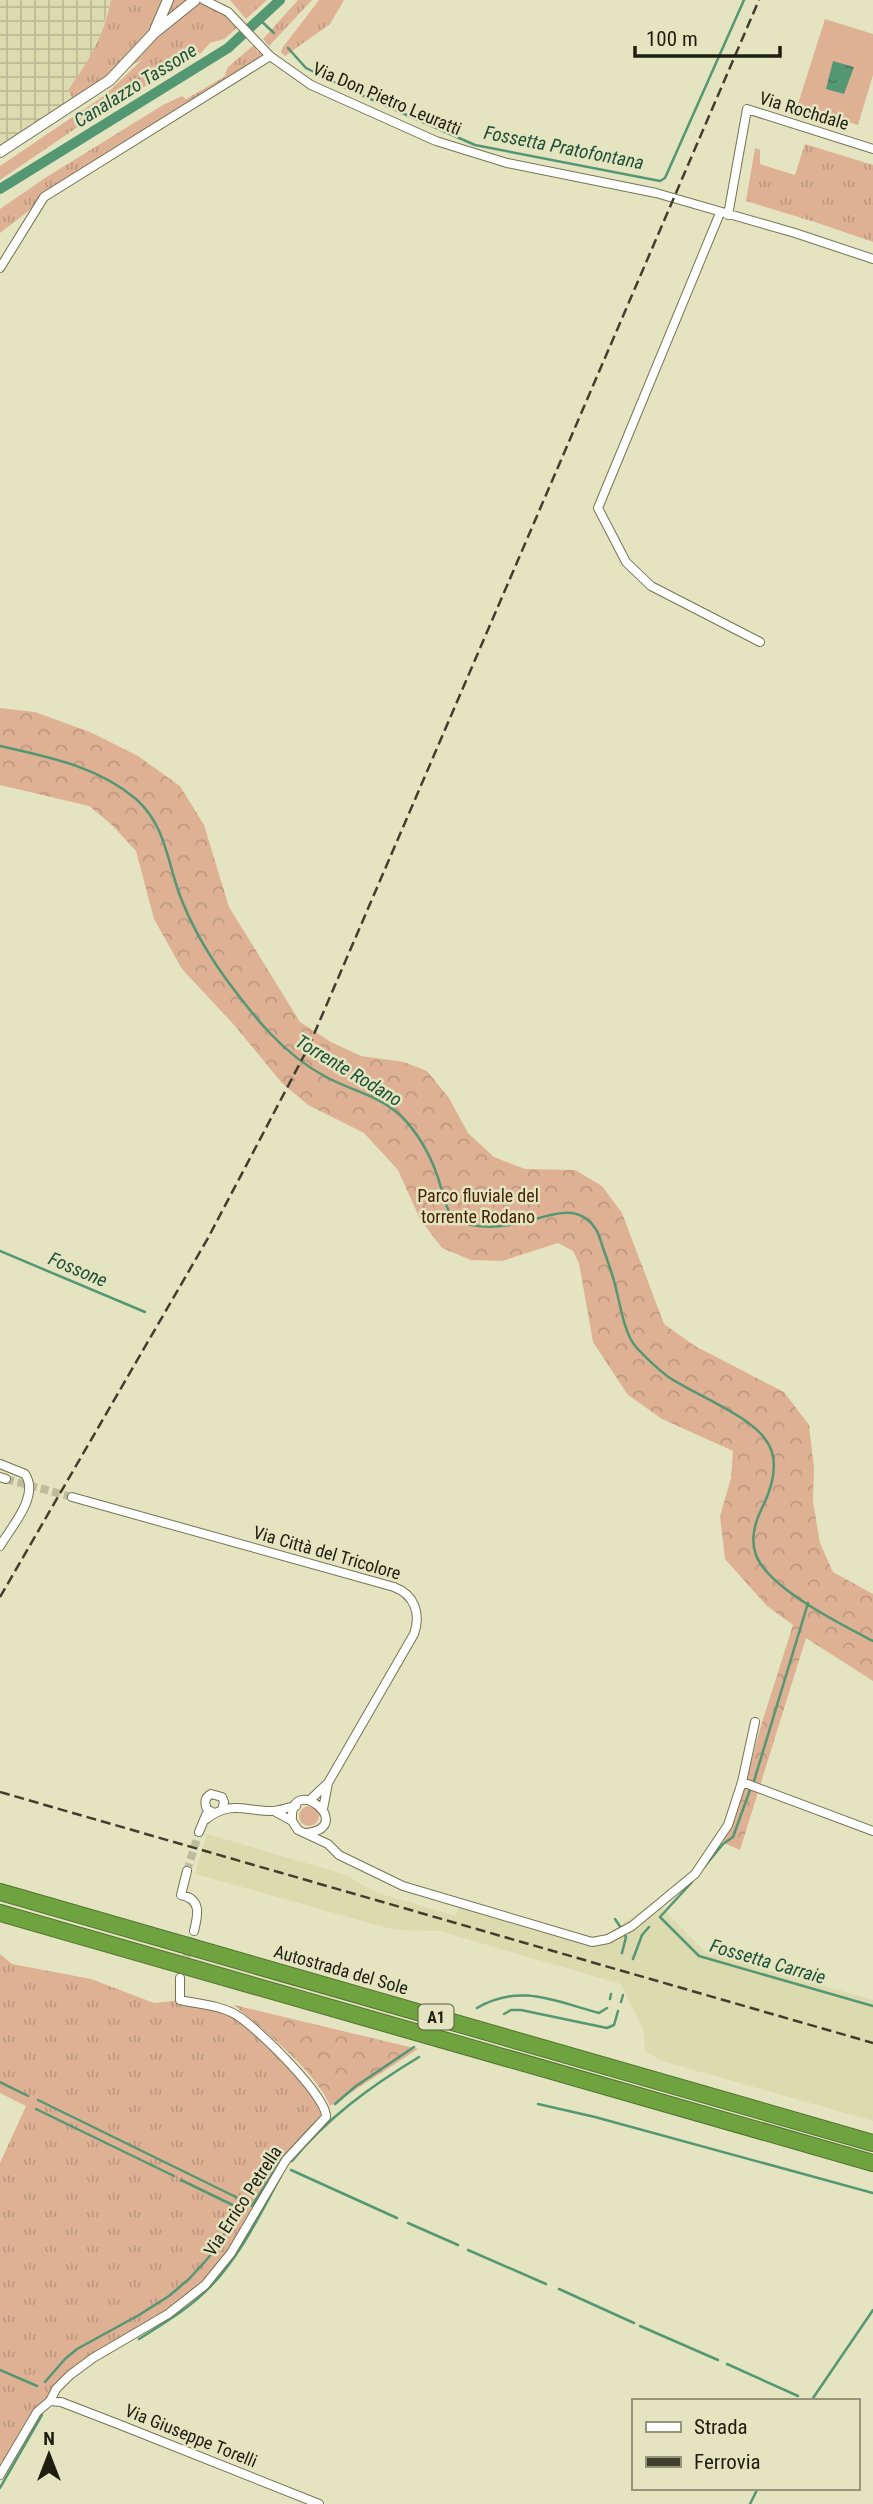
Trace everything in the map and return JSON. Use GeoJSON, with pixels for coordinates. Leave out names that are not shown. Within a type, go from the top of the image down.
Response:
{"type":"FeatureCollection","features":[{"type":"Feature","properties":{"kind":"highway","name":"Autostrada del Sole"},"geometry":{"type":"LineString","coordinates":[[0,1892],[873,2143]]}},
{"type":"Feature","properties":{"kind":"highway","name":"A1"},"geometry":{"type":"LineString","coordinates":[[0,1913],[873,2163]]}},
{"type":"Feature","properties":{"kind":"street"},"geometry":{"type":"LineString","coordinates":[[154,33],[168,0]]}},
{"type":"Feature","properties":{"kind":"street"},"geometry":{"type":"LineString","coordinates":[[0,152],[94,92],[127,64],[154,33],[195,0]]}},
{"type":"Feature","properties":{"kind":"street","name":"Via Don Pietro Leuratti"},"geometry":{"type":"LineString","coordinates":[[204,0],[228,12]]}},
{"type":"Feature","properties":{"kind":"street","name":"Via Don Pietro Leuratti"},"geometry":{"type":"LineString","coordinates":[[222,0],[228,12],[270,56],[311,85],[436,141],[507,163],[656,193],[873,259]]}},
{"type":"Feature","properties":{"kind":"street"},"geometry":{"type":"LineString","coordinates":[[0,268],[44,197],[270,56]]}},
{"type":"Feature","properties":{"kind":"street","name":"Via Rochdale"},"geometry":{"type":"LineString","coordinates":[[724,214],[747,109],[873,149]]}},
{"type":"Feature","properties":{"kind":"street"},"geometry":{"type":"LineString","coordinates":[[724,214],[598,508],[626,562],[651,586],[760,642]]}},
{"type":"Feature","properties":{"kind":"street"},"geometry":{"type":"LineString","coordinates":[[0,1464],[25,1474],[30,1489],[26,1502],[0,1546]]}},
{"type":"Feature","properties":{"kind":"street","name":"Via Città del Tricolore"},"geometry":{"type":"LineString","coordinates":[[72,1497],[394,1587],[411,1598],[416,1610],[414,1634],[328,1783]]}},
{"type":"Feature","properties":{"kind":"street"},"geometry":{"type":"LineString","coordinates":[[274,1811],[292,1821],[298,1830],[328,1844],[339,1855],[409,1889],[592,1942],[600,1942],[632,1926],[695,1874],[728,1825],[742,1782],[755,1722]]}},
{"type":"Feature","properties":{"kind":"street"},"geometry":{"type":"LineString","coordinates":[[742,1782],[873,1831]]}},
{"type":"Feature","properties":{"kind":"street"},"geometry":{"type":"LineString","coordinates":[[237,1806],[217,1794],[209,1796],[205,1803],[214,1810],[237,1806],[274,1811],[310,1800],[328,1783]]}},
{"type":"Feature","properties":{"kind":"street"},"geometry":{"type":"LineString","coordinates":[[328,1783],[323,1808],[328,1844]]}},
{"type":"Feature","properties":{"kind":"street"},"geometry":{"type":"LineString","coordinates":[[199,1832],[205,1820],[223,1799]]}},
{"type":"Feature","properties":{"kind":"street"},"geometry":{"type":"LineString","coordinates":[[310,1800],[323,1808]]}},
{"type":"Feature","properties":{"kind":"street"},"geometry":{"type":"LineString","coordinates":[[292,1821],[296,1806]]}},
{"type":"Feature","properties":{"kind":"street"},"geometry":{"type":"LineString","coordinates":[[307,1833],[317,1831],[324,1823]]}},
{"type":"Feature","properties":{"kind":"street"},"geometry":{"type":"LineString","coordinates":[[187,1871],[181,1895],[190,1897],[197,1905],[194,1931]]}},
{"type":"Feature","properties":{"kind":"street","name":"Via Errico Petrella"},"geometry":{"type":"LineString","coordinates":[[0,2475],[40,2408],[50,2401],[56,2389],[80,2367],[168,2315],[205,2285],[231,2253],[286,2160],[326,2117],[326,2108],[317,2094],[245,2021],[221,2008],[180,2000],[180,1979]]}},
{"type":"Feature","properties":{"kind":"street","name":"Via Giuseppe Torelli"},"geometry":{"type":"LineString","coordinates":[[50,2401],[61,2402],[319,2504]]}},
{"type":"Feature","properties":{"kind":"shaded area"},"geometry":{"type":"Polygon","coordinates":[[[0,0],[111,0],[90,62],[68,90],[73,99],[0,144],[0,0]]]}},
{"type":"Feature","properties":{"kind":"shaded area"},"geometry":{"type":"Polygon","coordinates":[[[207,1834],[346,1875],[375,1892],[456,1916],[461,1899],[591,1937],[607,1935],[655,1900],[705,1952],[873,2000],[873,2121],[662,2061],[645,2051],[644,2031],[621,1984],[439,1931],[395,1930],[195,1874],[207,1834]]]}},
{"type":"Feature","properties":{"kind":"green space"},"geometry":{"type":"Polygon","coordinates":[[[111,0],[213,0],[207,6],[226,15],[238,27],[224,39],[210,43],[201,53],[174,65],[166,74],[88,120],[0,180],[0,166],[105,95],[143,59],[73,99],[68,90],[95,48],[111,0]]]}},
{"type":"Feature","properties":{"kind":"green space"},"geometry":{"type":"Polygon","coordinates":[[[230,0],[267,0],[246,19],[230,0]]]}},
{"type":"Feature","properties":{"kind":"green space"},"geometry":{"type":"Polygon","coordinates":[[[298,0],[312,0],[269,46],[263,39],[298,0]]]}},
{"type":"Feature","properties":{"kind":"green space"},"geometry":{"type":"Polygon","coordinates":[[[319,0],[344,0],[330,24],[285,56],[281,52],[283,47],[319,0]]]}},
{"type":"Feature","properties":{"kind":"green space"},"geometry":{"type":"Polygon","coordinates":[[[825,19],[873,34],[873,75],[858,125],[797,107],[825,19]]]}},
{"type":"Feature","properties":{"kind":"green space"},"geometry":{"type":"Polygon","coordinates":[[[255,44],[257,52],[262,51],[265,56],[35,206],[0,233],[0,209],[163,105],[182,96],[186,99],[224,77],[228,67],[255,44]]]}},
{"type":"Feature","properties":{"kind":"green space"},"geometry":{"type":"Polygon","coordinates":[[[805,144],[873,165],[873,242],[746,201],[755,148],[760,150],[760,164],[795,175],[805,144]]]}},
{"type":"Feature","properties":{"kind":"green space","name":"Parco fluviale del torrente Rodano"},"geometry":{"type":"Polygon","coordinates":[[[0,708],[35,712],[90,732],[138,756],[180,786],[204,825],[229,907],[300,1022],[331,1042],[361,1056],[404,1062],[427,1071],[449,1098],[468,1133],[494,1157],[525,1169],[575,1170],[602,1186],[622,1213],[664,1324],[695,1346],[784,1392],[809,1425],[814,1468],[813,1501],[820,1543],[833,1572],[873,1594],[873,1681],[806,1638],[740,1850],[726,1844],[722,1839],[746,1782],[793,1625],[767,1606],[725,1559],[720,1516],[731,1478],[733,1451],[662,1419],[628,1395],[593,1342],[579,1263],[573,1251],[558,1243],[502,1261],[471,1260],[442,1248],[420,1219],[398,1170],[364,1133],[308,1105],[282,1083],[235,1026],[182,969],[154,919],[136,851],[112,825],[89,806],[0,785],[0,708]]]}},
{"type":"Feature","properties":{"kind":"green space"},"geometry":{"type":"Polygon","coordinates":[[[309,1806],[316,1809],[319,1816],[316,1823],[309,1826],[302,1823],[299,1816],[302,1809],[309,1806]]]}},
{"type":"Feature","properties":{"kind":"green space"},"geometry":{"type":"Polygon","coordinates":[[[0,1954],[12,1964],[91,1979],[154,2003],[180,2000],[231,2012],[284,2059],[327,2113],[291,2153],[231,2253],[205,2285],[56,2389],[0,2475],[0,2163],[26,2106],[0,2093],[0,1954]]]}},
{"type":"Feature","properties":{"kind":"green space"},"geometry":{"type":"Polygon","coordinates":[[[234,2005],[418,2049],[330,2106],[301,2065],[234,2005]]]}},
{"type":"Feature","properties":{"kind":"water"},"geometry":{"type":"Polygon","coordinates":[[[833,61],[854,67],[844,94],[826,89],[833,61]]]}},
{"type":"Feature","properties":{"kind":"waterway","name":"Canalazzo Tassone"},"geometry":{"type":"LineString","coordinates":[[0,189],[228,48],[280,0]]}},
{"type":"Feature","properties":{"kind":"waterway","name":"Fossetta Pratofontana"},"geometry":{"type":"LineString","coordinates":[[288,48],[306,68],[475,145],[660,181],[665,178],[744,0]]}},
{"type":"Feature","properties":{"kind":"waterway","name":"Fossetta Pratofontana"},"geometry":{"type":"LineString","coordinates":[[260,20],[274,33]]}},
{"type":"Feature","properties":{"kind":"waterway","name":"Torrente Rodano"},"geometry":{"type":"LineString","coordinates":[[0,746],[71,764],[105,778],[146,809],[164,843],[179,893],[194,927],[237,993],[259,1021],[296,1057],[326,1077],[392,1108],[406,1121],[426,1151],[439,1180],[446,1205],[458,1220],[486,1227],[516,1224],[562,1213],[580,1215],[588,1220],[599,1235],[625,1325],[636,1347],[667,1376],[739,1416],[763,1436],[770,1447],[774,1462],[773,1478],[753,1537],[754,1549],[763,1568],[807,1604],[873,1641]]}},
{"type":"Feature","properties":{"kind":"waterway","name":"Fossone"},"geometry":{"type":"LineString","coordinates":[[0,1251],[145,1312]]}},
{"type":"Feature","properties":{"kind":"waterway","name":"Fossetta Carraie"},"geometry":{"type":"LineString","coordinates":[[754,1781],[808,1603]]}},
{"type":"Feature","properties":{"kind":"waterway","name":"Fossetta Carraie"},"geometry":{"type":"LineString","coordinates":[[705,1866],[723,1844],[733,1837],[750,1790]]}},
{"type":"Feature","properties":{"kind":"waterway","name":"Fossetta Carraie"},"geometry":{"type":"LineString","coordinates":[[692,1882],[660,1917],[699,1956],[873,2006]]}},
{"type":"Feature","properties":{"kind":"waterway"},"geometry":{"type":"LineString","coordinates":[[615,1919],[621,1928]]}},
{"type":"Feature","properties":{"kind":"waterway"},"geometry":{"type":"LineString","coordinates":[[633,1959],[642,1935],[649,1927]]}},
{"type":"Feature","properties":{"kind":"waterway"},"geometry":{"type":"LineString","coordinates":[[622,1953],[626,1937],[624,1934]]}},
{"type":"Feature","properties":{"kind":"waterway"},"geometry":{"type":"LineString","coordinates":[[610,1999],[611,1994]]}},
{"type":"Feature","properties":{"kind":"waterway"},"geometry":{"type":"LineString","coordinates":[[477,2008],[493,2001],[523,1995],[599,2013],[607,2008]]}},
{"type":"Feature","properties":{"kind":"waterway"},"geometry":{"type":"LineString","coordinates":[[621,2002],[623,1995]]}},
{"type":"Feature","properties":{"kind":"waterway"},"geometry":{"type":"LineString","coordinates":[[504,2014],[511,2010],[521,2010],[607,2028],[614,2025],[618,2011]]}},
{"type":"Feature","properties":{"kind":"waterway"},"geometry":{"type":"LineString","coordinates":[[335,2104],[356,2086],[414,2047]]}},
{"type":"Feature","properties":{"kind":"waterway"},"geometry":{"type":"LineString","coordinates":[[292,2161],[320,2131],[351,2104],[419,2057]]}},
{"type":"Feature","properties":{"kind":"waterway"},"geometry":{"type":"LineString","coordinates":[[0,2082],[28,2096]]}},
{"type":"Feature","properties":{"kind":"waterway"},"geometry":{"type":"LineString","coordinates":[[38,2100],[244,2201]]}},
{"type":"Feature","properties":{"kind":"waterway"},"geometry":{"type":"LineString","coordinates":[[538,2104],[873,2193]]}},
{"type":"Feature","properties":{"kind":"waterway"},"geometry":{"type":"LineString","coordinates":[[36,2109],[174,2176]]}},
{"type":"Feature","properties":{"kind":"waterway"},"geometry":{"type":"LineString","coordinates":[[252,2206],[281,2160],[313,2125]]}},
{"type":"Feature","properties":{"kind":"waterway"},"geometry":{"type":"LineString","coordinates":[[291,2170],[397,2218]]}},
{"type":"Feature","properties":{"kind":"waterway"},"geometry":{"type":"LineString","coordinates":[[139,2339],[194,2302],[221,2275],[249,2234],[281,2176]]}},
{"type":"Feature","properties":{"kind":"waterway"},"geometry":{"type":"LineString","coordinates":[[45,2382],[77,2349],[139,2315],[169,2296],[189,2279],[209,2257],[241,2209],[181,2180]]}},
{"type":"Feature","properties":{"kind":"waterway"},"geometry":{"type":"LineString","coordinates":[[408,2223],[458,2245]]}},
{"type":"Feature","properties":{"kind":"waterway"},"geometry":{"type":"LineString","coordinates":[[468,2250],[546,2284]]}},
{"type":"Feature","properties":{"kind":"waterway"},"geometry":{"type":"LineString","coordinates":[[559,2289],[634,2323]]}},
{"type":"Feature","properties":{"kind":"waterway","name":"Fossetta Carraie"},"geometry":{"type":"LineString","coordinates":[[812,2399],[873,2310]]}},
{"type":"Feature","properties":{"kind":"waterway"},"geometry":{"type":"LineString","coordinates":[[640,2326],[718,2360]]}},
{"type":"Feature","properties":{"kind":"waterway"},"geometry":{"type":"LineString","coordinates":[[727,2364],[798,2396]]}},
{"type":"Feature","properties":{"kind":"waterway"},"geometry":{"type":"LineString","coordinates":[[0,2370],[37,2386]]}},
{"type":"Feature","properties":{"kind":"waterway"},"geometry":{"type":"LineString","coordinates":[[0,2488],[42,2415]]}},
{"type":"Feature","properties":{"kind":"waterway","name":"Fossetta Carraie"},"geometry":{"type":"LineString","coordinates":[[750,2504],[757,2490]]}},
{"type":"Feature","properties":{"kind":"tunnel"},"geometry":{"type":"LineString","coordinates":[[6,1479],[72,1497]]}},
{"type":"Feature","properties":{"kind":"tunnel"},"geometry":{"type":"LineString","coordinates":[[187,1871],[199,1832]]}},
{"type":"Feature","properties":{"kind":"tunnel"},"geometry":{"type":"LineString","coordinates":[[183,1968],[194,1931]]}},
{"type":"Feature","properties":{"kind":"railway"},"geometry":{"type":"LineString","coordinates":[[0,1597],[208,1238],[308,1048],[759,0]]}},
{"type":"Feature","properties":{"kind":"railway"},"geometry":{"type":"LineString","coordinates":[[0,1792],[873,2043]]}}]}
